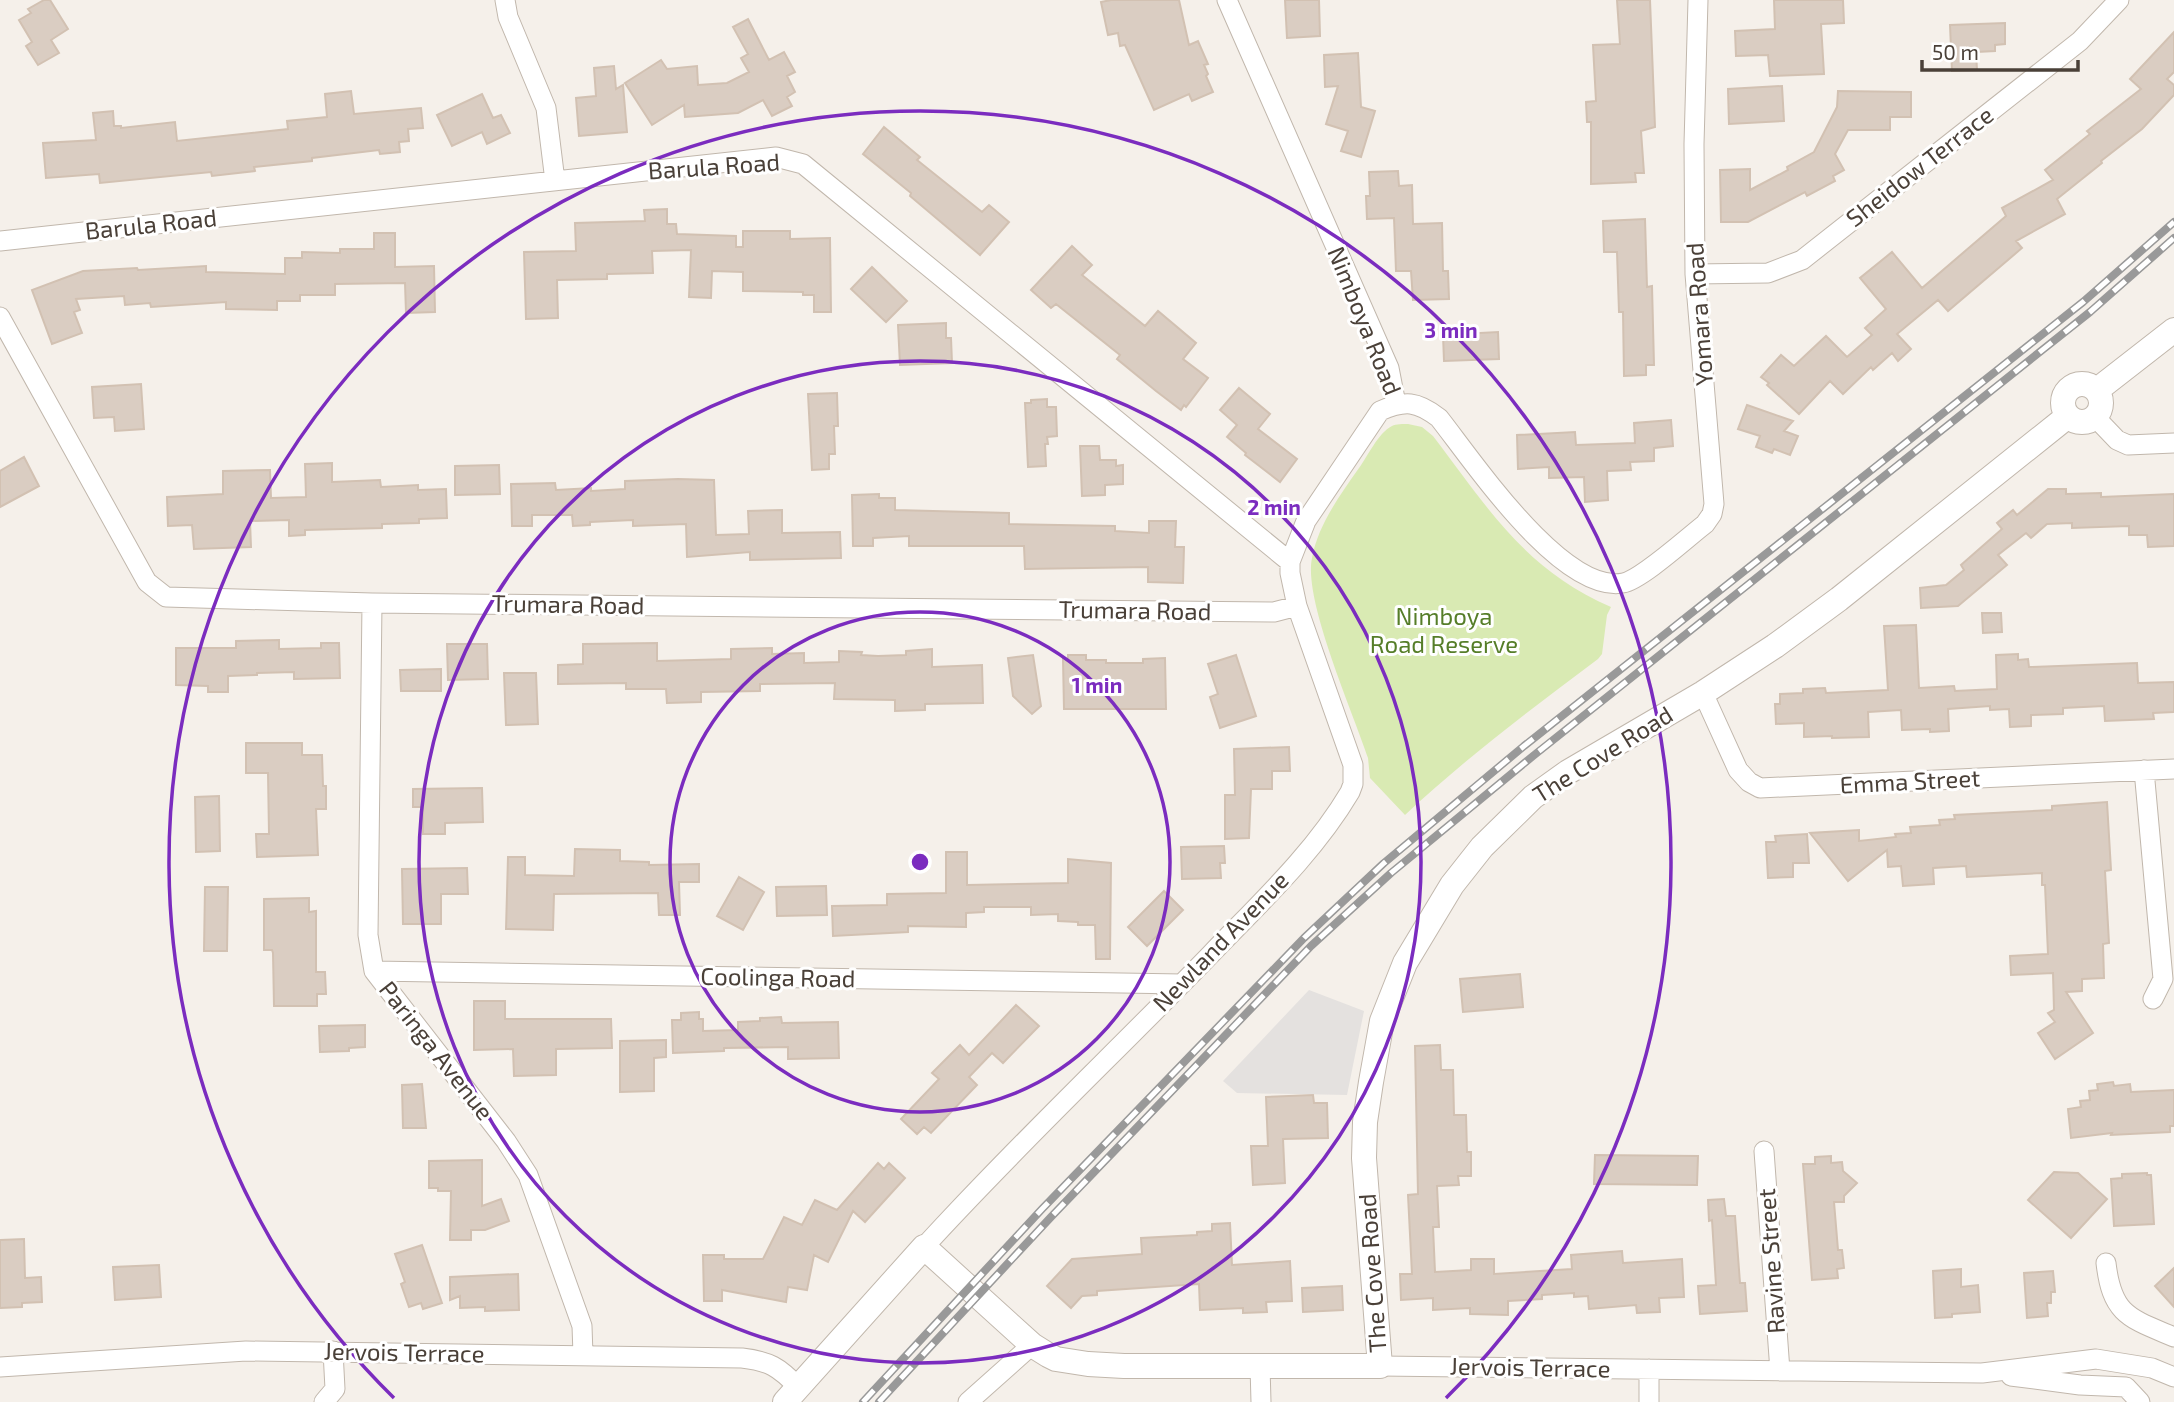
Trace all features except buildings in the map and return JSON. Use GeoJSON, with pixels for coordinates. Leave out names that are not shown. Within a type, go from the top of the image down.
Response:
{"type":"FeatureCollection","features":[{"type":"Feature","properties":{"kind":"street"},"geometry":{"type":"LineString","coordinates":[[505,0],[508,17],[546,108],[555,181]]}},
{"type":"Feature","properties":{"kind":"street","name":"Nimboya Road"},"geometry":{"type":"LineString","coordinates":[[1227,0],[1389,369],[1396,404],[1410,403],[1425,407],[1439,418],[1527,528],[1558,557],[1584,575],[1605,584],[1623,583]]}},
{"type":"Feature","properties":{"kind":"street","name":"Yomara Road"},"geometry":{"type":"LineString","coordinates":[[1623,583],[1632,580],[1705,524],[1712,514],[1714,504],[1695,274],[1694,144],[1698,0]]}},
{"type":"Feature","properties":{"kind":"street","name":"Sheidow Terrace"},"geometry":{"type":"LineString","coordinates":[[1695,274],[1768,273],[1802,260],[2080,41],[2119,0]]}},
{"type":"Feature","properties":{"kind":"street","name":"Barula Road"},"geometry":{"type":"LineString","coordinates":[[0,241],[776,157],[803,164],[1290,562]]}},
{"type":"Feature","properties":{"kind":"street","name":"Trumara Road"},"geometry":{"type":"LineString","coordinates":[[0,317],[147,582],[166,597],[372,603],[1274,612],[1297,606]]}},
{"type":"Feature","properties":{"kind":"street"},"geometry":{"type":"LineString","coordinates":[[2097,390],[2174,330]]}},
{"type":"Feature","properties":{"kind":"street"},"geometry":{"type":"LineString","coordinates":[[2082,383],[2097,390],[2101,406],[2095,417],[2083,422],[2068,416],[2063,404],[2069,388],[2082,383]]}},
{"type":"Feature","properties":{"kind":"street","name":"Newland Avenue"},"geometry":{"type":"LineString","coordinates":[[791,1394],[999,1166],[1182,984],[1305,855],[1344,802],[1353,784],[1351,755],[1297,606],[1290,562],[1306,521],[1365,431],[1380,411],[1396,404]]}},
{"type":"Feature","properties":{"kind":"street","name":"The Cove Road"},"geometry":{"type":"LineString","coordinates":[[1380,1366],[1364,1158],[1365,1122],[1382,1021],[1405,963],[1438,905],[1468,863],[1533,797],[1568,772],[1703,693],[1775,646],[1839,599],[2068,416]]}},
{"type":"Feature","properties":{"kind":"street"},"geometry":{"type":"LineString","coordinates":[[2095,417],[2117,440],[2128,445],[2174,443]]}},
{"type":"Feature","properties":{"kind":"street","name":"Paringa Avenue"},"geometry":{"type":"LineString","coordinates":[[372,603],[368,934],[374,971],[506,1142],[528,1175],[582,1326],[583,1355]]}},
{"type":"Feature","properties":{"kind":"street","name":"Emma Street"},"geometry":{"type":"LineString","coordinates":[[1703,693],[1738,770],[1749,782],[1760,788],[2174,769]]}},
{"type":"Feature","properties":{"kind":"street"},"geometry":{"type":"LineString","coordinates":[[2144,769],[2163,979],[2153,999]]}},
{"type":"Feature","properties":{"kind":"street","name":"Coolinga Road"},"geometry":{"type":"LineString","coordinates":[[374,971],[1182,984]]}},
{"type":"Feature","properties":{"kind":"street","name":"Ravine Street"},"geometry":{"type":"LineString","coordinates":[[1763,1151],[1780,1371]]}},
{"type":"Feature","properties":{"kind":"street","name":"Jervois Terrace"},"geometry":{"type":"LineString","coordinates":[[924,1247],[1032,1345],[1056,1359],[1088,1364],[1982,1373],[2096,1359],[2152,1368],[2174,1377]]}},
{"type":"Feature","properties":{"kind":"street"},"geometry":{"type":"LineString","coordinates":[[2106,1263],[2109,1289],[2122,1310],[2141,1323],[2174,1337]]}},
{"type":"Feature","properties":{"kind":"street"},"geometry":{"type":"LineString","coordinates":[[968,1402],[1032,1345]]}},
{"type":"Feature","properties":{"kind":"street","name":"Jervois Terrace"},"geometry":{"type":"LineString","coordinates":[[0,1367],[246,1351],[742,1358],[764,1361],[783,1371],[791,1394]]}},
{"type":"Feature","properties":{"kind":"street"},"geometry":{"type":"LineString","coordinates":[[324,1402],[335,1389],[333,1352]]}},
{"type":"Feature","properties":{"kind":"street"},"geometry":{"type":"LineString","coordinates":[[1260,1366],[1261,1402]]}},
{"type":"Feature","properties":{"kind":"street"},"geometry":{"type":"LineString","coordinates":[[1649,1369],[1649,1402]]}},
{"type":"Feature","properties":{"kind":"street"},"geometry":{"type":"LineString","coordinates":[[1982,1373],[2080,1385],[2126,1387],[2140,1402]]}},
{"type":"Feature","properties":{"kind":"green space","name":"Nimboya Road Reserve"},"geometry":{"type":"Polygon","coordinates":[[[1394,425],[1422,427],[1433,436],[1491,512],[1531,555],[1581,592],[1611,607],[1607,615],[1602,654],[1598,659],[1475,754],[1405,815],[1370,778],[1368,758],[1322,628],[1311,577],[1312,558],[1319,534],[1337,500],[1382,434],[1394,425]]]}},
{"type":"Feature","properties":{"kind":"shaded area"},"geometry":{"type":"Polygon","coordinates":[[[1309,990],[1364,1011],[1347,1095],[1237,1093],[1223,1081],[1309,990]]]}},
{"type":"Feature","properties":{"kind":"railway"},"geometry":{"type":"LineString","coordinates":[[863,1402],[1042,1209],[1304,938],[1384,863],[1524,746],[2083,302],[2174,222]]}},
{"type":"Feature","properties":{"kind":"railway"},"geometry":{"type":"LineString","coordinates":[[879,1402],[1051,1217],[1311,946],[1391,873],[1533,756],[2090,312],[2174,238]]}}]}
